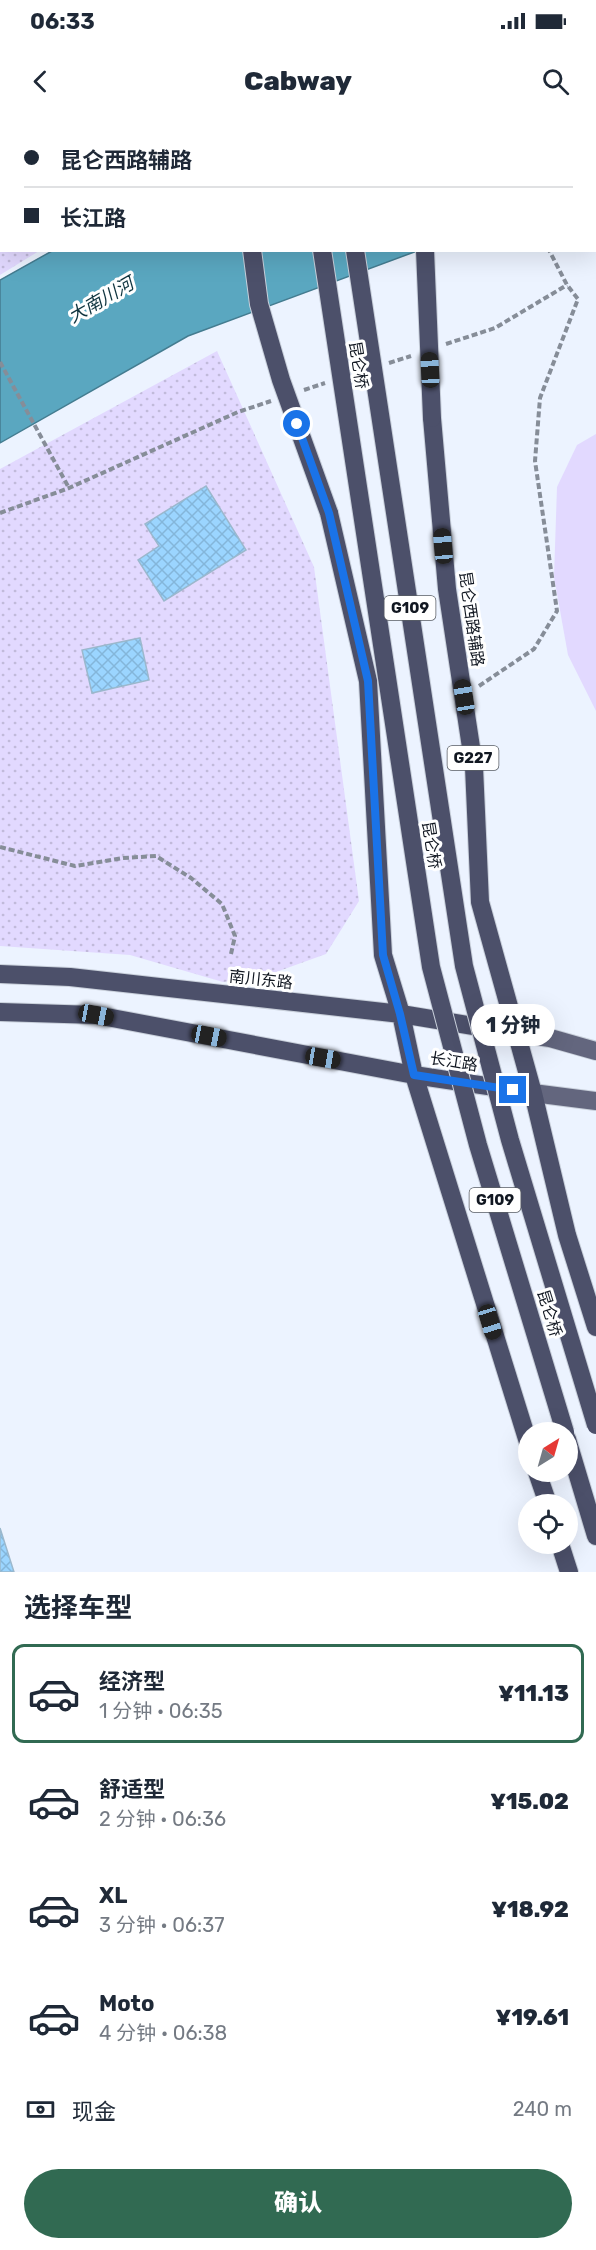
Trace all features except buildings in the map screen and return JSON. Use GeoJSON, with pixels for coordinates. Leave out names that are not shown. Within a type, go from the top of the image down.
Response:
{"type":"FeatureCollection","features":[{"type":"Feature","properties":{"kind":"highway"},"geometry":{"type":"LineString","coordinates":[[252,252],[262,315],[281,380],[329,513],[368,681],[383,955],[414,1075],[522,1422]]}},
{"type":"Feature","properties":{"kind":"highway","name":"昆仑桥"},"geometry":{"type":"LineString","coordinates":[[322,252],[431,967],[478,1144],[562,1422]]}},
{"type":"Feature","properties":{"kind":"highway","name":"昆仑桥"},"geometry":{"type":"LineString","coordinates":[[355,252],[464,966],[510,1140],[596,1425]]}},
{"type":"Feature","properties":{"kind":"highway","name":"昆仑西路辅路"},"geometry":{"type":"LineString","coordinates":[[425,252],[432,418],[447,589],[474,767],[480,902],[533,1093],[567,1235],[596,1327]]}},
{"type":"Feature","properties":{"kind":"highway","name":"南川东路"},"geometry":{"type":"LineString","coordinates":[[0,974],[70,977],[400,1014],[516,1034]]}},
{"type":"Feature","properties":{"kind":"highway"},"geometry":{"type":"LineString","coordinates":[[0,1012],[96,1015],[414,1075]]}},
{"type":"Feature","properties":{"kind":"highway","name":"长江路"},"geometry":{"type":"LineString","coordinates":[[414,1075],[533,1093]]}},
{"type":"Feature","properties":{"kind":"highway"},"geometry":{"type":"LineString","coordinates":[[578,1476],[596,1536]]}},
{"type":"Feature","properties":{"kind":"highway"},"geometry":{"type":"LineString","coordinates":[[563,1554],[569,1572]]}},
{"type":"Feature","properties":{"kind":"main road"},"geometry":{"type":"LineString","coordinates":[[516,1034],[550,1038],[596,1051]]}},
{"type":"Feature","properties":{"kind":"main road","name":"长江路"},"geometry":{"type":"LineString","coordinates":[[533,1093],[596,1101]]}},
{"type":"Feature","properties":{"kind":"path"},"geometry":{"type":"LineString","coordinates":[[464,697],[534,649],[557,611],[535,461],[540,398],[578,299],[567,285],[550,252]]}},
{"type":"Feature","properties":{"kind":"path"},"geometry":{"type":"LineString","coordinates":[[440,346],[495,328],[567,285]]}},
{"type":"Feature","properties":{"kind":"path"},"geometry":{"type":"LineString","coordinates":[[384,364],[417,353]]}},
{"type":"Feature","properties":{"kind":"path"},"geometry":{"type":"LineString","coordinates":[[0,362],[69,488]]}},
{"type":"Feature","properties":{"kind":"path"},"geometry":{"type":"LineString","coordinates":[[294,394],[328,383]]}},
{"type":"Feature","properties":{"kind":"path"},"geometry":{"type":"LineString","coordinates":[[0,513],[69,488],[238,412],[272,401]]}},
{"type":"Feature","properties":{"kind":"path"},"geometry":{"type":"LineString","coordinates":[[0,847],[75,866],[123,858],[156,856],[191,878],[222,904],[235,936],[231,954]]}},
{"type":"Feature","properties":{"kind":"shaded area"},"geometry":{"type":"Polygon","coordinates":[[[0,252],[37,252],[0,275],[0,252]]]}},
{"type":"Feature","properties":{"kind":"shaded area"},"geometry":{"type":"Polygon","coordinates":[[[217,351],[314,567],[359,901],[326,954],[265,976],[223,982],[130,955],[0,946],[0,469],[217,351]]]}},
{"type":"Feature","properties":{"kind":"shaded area"},"geometry":{"type":"Polygon","coordinates":[[[596,434],[596,711],[568,655],[554,577],[557,487],[577,445],[596,434]]]}},
{"type":"Feature","properties":{"kind":"water","name":"大南川河"},"geometry":{"type":"Polygon","coordinates":[[[50,252],[414,252],[188,336],[0,443],[0,280],[50,252]]]}},
{"type":"Feature","properties":{"kind":"route"},"geometry":{"type":"LineString","coordinates":[[297,424],[329,513],[368,681],[383,955],[414,1075],[513,1090]]}}]}
